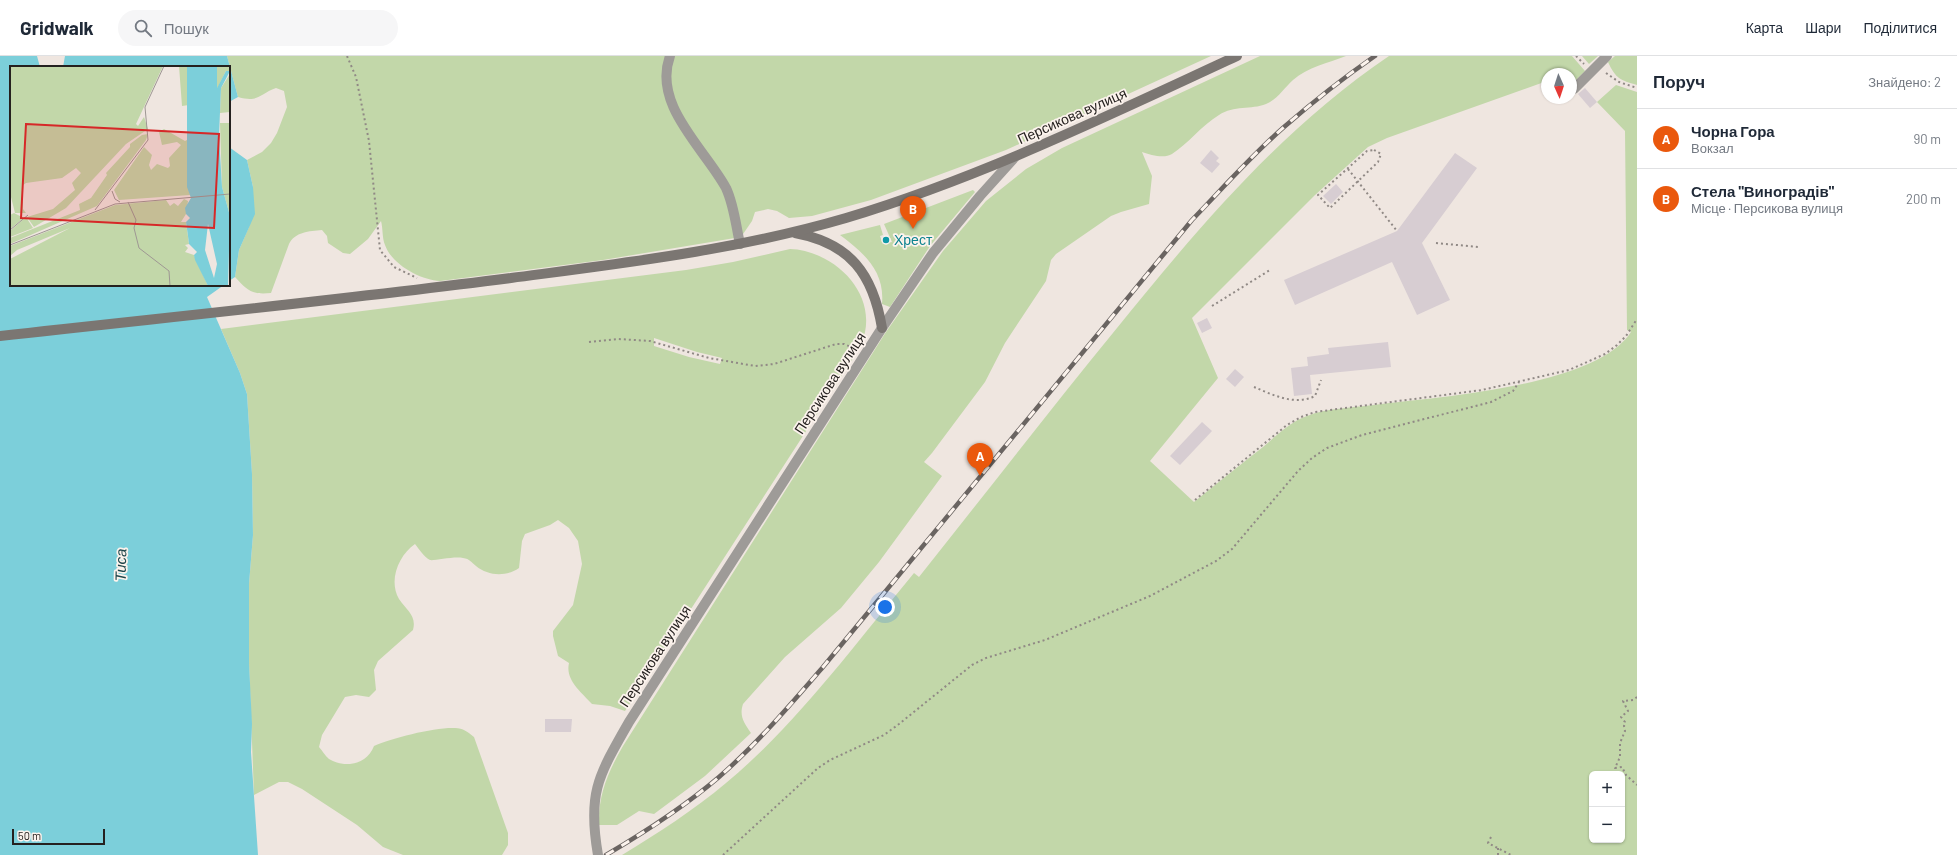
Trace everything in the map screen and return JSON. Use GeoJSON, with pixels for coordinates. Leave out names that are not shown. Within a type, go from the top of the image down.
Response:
{"type":"FeatureCollection","features":[{"type":"Feature","properties":{"kind":"main road","name":"Персикова вулиця"},"geometry":{"type":"LineString","coordinates":[[1015,158],[1238,56]]}},
{"type":"Feature","properties":{"kind":"main road"},"geometry":{"type":"LineString","coordinates":[[0,336],[436,288],[603,266],[740,244],[846,218],[912,196],[1015,158]]}},
{"type":"Feature","properties":{"kind":"main road"},"geometry":{"type":"LineString","coordinates":[[790,232],[815,237],[828,243],[852,260],[871,286],[876,299],[882,328]]}},
{"type":"Feature","properties":{"kind":"street"},"geometry":{"type":"LineString","coordinates":[[670,56],[666,67],[668,93],[689,136],[711,164],[727,190],[740,244]]}},
{"type":"Feature","properties":{"kind":"street"},"geometry":{"type":"LineString","coordinates":[[1577,86],[1607,56]]}},
{"type":"Feature","properties":{"kind":"street","name":"Персикова вулиця"},"geometry":{"type":"LineString","coordinates":[[598,855],[593,825],[593,805],[596,789],[611,754],[634,715],[882,328],[937,248],[980,196],[1015,158]]}},
{"type":"Feature","properties":{"kind":"path"},"geometry":{"type":"LineString","coordinates":[[347,56],[356,77],[369,141],[380,250],[394,267],[436,288]]}},
{"type":"Feature","properties":{"kind":"path"},"geometry":{"type":"LineString","coordinates":[[1576,56],[1584,64]]}},
{"type":"Feature","properties":{"kind":"path"},"geometry":{"type":"LineString","coordinates":[[1598,65],[1611,78],[1637,88]]}},
{"type":"Feature","properties":{"kind":"path"},"geometry":{"type":"LineString","coordinates":[[1377,150],[1381,154],[1378,162],[1330,208],[1318,195],[1348,169],[1368,151],[1377,150]]}},
{"type":"Feature","properties":{"kind":"path"},"geometry":{"type":"LineString","coordinates":[[1348,169],[1397,231]]}},
{"type":"Feature","properties":{"kind":"path"},"geometry":{"type":"LineString","coordinates":[[1436,243],[1478,247]]}},
{"type":"Feature","properties":{"kind":"path"},"geometry":{"type":"LineString","coordinates":[[1212,306],[1270,270]]}},
{"type":"Feature","properties":{"kind":"path"},"geometry":{"type":"LineString","coordinates":[[1195,500],[1287,426],[1308,414],[1482,390],[1569,370],[1605,354],[1626,336],[1637,319]]}},
{"type":"Feature","properties":{"kind":"path"},"geometry":{"type":"LineString","coordinates":[[589,342],[618,339],[650,341],[705,358],[756,366],[774,364],[836,344],[852,346],[865,354]]}},
{"type":"Feature","properties":{"kind":"path"},"geometry":{"type":"LineString","coordinates":[[1254,387],[1285,399],[1308,398],[1315,396],[1321,380]]}},
{"type":"Feature","properties":{"kind":"path"},"geometry":{"type":"LineString","coordinates":[[723,855],[818,768],[834,758],[884,734],[900,724],[972,664],[986,658],[1045,640],[1150,596],[1216,561],[1232,549],[1298,471],[1312,458],[1327,448],[1362,435],[1491,402],[1513,392],[1519,382]]}},
{"type":"Feature","properties":{"kind":"path"},"geometry":{"type":"LineString","coordinates":[[1637,697],[1633,700],[1623,701],[1628,712],[1621,717],[1625,722],[1625,731],[1620,743],[1620,757],[1615,768],[1622,767],[1626,775],[1637,785]]}},
{"type":"Feature","properties":{"kind":"path"},"geometry":{"type":"LineString","coordinates":[[1491,837],[1488,843],[1511,855]]}},
{"type":"Feature","properties":{"kind":"path"},"geometry":{"type":"LineString","coordinates":[[1498,848],[1498,855]]}},
{"type":"Feature","properties":{"kind":"green space"},"geometry":{"type":"Polygon","coordinates":[[[227,56],[1211,56],[1006,150],[871,200],[812,216],[789,218],[777,211],[768,209],[755,212],[752,221],[741,237],[603,260],[440,281],[424,278],[400,265],[394,259],[384,242],[381,221],[368,239],[350,254],[343,253],[328,243],[327,236],[322,230],[307,232],[295,237],[289,244],[271,293],[255,293],[243,286],[235,277],[239,250],[249,227],[253,187],[247,160],[262,152],[271,143],[277,133],[287,107],[284,91],[276,88],[255,98],[245,99],[238,97],[227,56]]]}},
{"type":"Feature","properties":{"kind":"green space"},"geometry":{"type":"Polygon","coordinates":[[[1260,56],[1346,56],[1305,72],[1293,80],[1281,93],[1266,104],[1231,110],[1219,115],[1172,154],[1161,156],[1142,152],[1152,176],[1149,204],[1111,216],[1056,254],[1051,260],[1046,281],[1005,343],[985,382],[924,462],[942,476],[879,562],[841,608],[785,657],[743,704],[742,716],[751,733],[705,776],[654,814],[639,811],[617,825],[599,825],[600,804],[605,784],[623,746],[886,332],[943,251],[986,201],[1026,169],[1062,148],[1260,56]]]}},
{"type":"Feature","properties":{"kind":"green space"},"geometry":{"type":"Polygon","coordinates":[[[1389,56],[1572,56],[1585,71],[1577,79],[1577,68],[1541,68],[1541,83],[1387,138],[1368,147],[1315,195],[1192,318],[1218,378],[1150,461],[1194,502],[1284,430],[1295,422],[1315,413],[1473,393],[1512,386],[1550,377],[1585,365],[1612,351],[1631,332],[1627,330],[1625,131],[1597,102],[1616,85],[1637,92],[1637,855],[622,855],[676,821],[701,803],[726,783],[777,736],[801,710],[914,573],[919,577],[1092,359],[1210,217],[1277,148],[1349,85],[1389,56]]]}},
{"type":"Feature","properties":{"kind":"green space"},"geometry":{"type":"Polygon","coordinates":[[[1582,56],[1598,56],[1589,64],[1582,56]]]}},
{"type":"Feature","properties":{"kind":"green space"},"geometry":{"type":"Polygon","coordinates":[[[1615,56],[1637,56],[1637,85],[1626,82],[1616,75],[1608,62],[1615,56]]]}},
{"type":"Feature","properties":{"kind":"green space"},"geometry":{"type":"Polygon","coordinates":[[[973,190],[975,192],[930,246],[890,307],[882,304],[882,292],[876,272],[865,256],[840,235],[880,225],[883,235],[880,236],[883,244],[892,242],[884,224],[973,190]]]}},
{"type":"Feature","properties":{"kind":"green space"},"geometry":{"type":"Polygon","coordinates":[[[790,249],[805,251],[820,256],[834,264],[846,274],[856,287],[863,301],[866,316],[865,332],[862,342],[854,357],[625,711],[610,706],[592,704],[575,685],[569,675],[569,663],[558,656],[553,631],[573,605],[582,564],[578,541],[569,528],[558,520],[550,525],[525,534],[522,541],[519,568],[503,574],[486,572],[469,560],[463,558],[430,560],[415,544],[409,549],[400,561],[397,568],[395,584],[399,599],[412,616],[414,625],[413,630],[378,661],[374,670],[376,690],[369,697],[356,695],[345,697],[322,735],[319,747],[326,756],[336,762],[349,764],[361,761],[371,752],[374,746],[402,737],[425,731],[447,728],[458,728],[467,732],[474,737],[508,833],[508,845],[502,855],[403,855],[383,847],[357,825],[302,789],[288,782],[279,782],[254,795],[249,663],[249,584],[253,535],[252,474],[247,394],[240,373],[221,329],[686,270],[733,262],[790,249]],[[654,338],[654,346],[689,357],[720,364],[722,358],[697,352],[654,338]]]}},
{"type":"Feature","properties":{"kind":"water","name":"Тиса"},"geometry":{"type":"Polygon","coordinates":[[[0,56],[37,56],[40,66],[10,66],[10,286],[223,286],[207,297],[240,373],[247,394],[252,474],[253,535],[249,584],[249,663],[252,724],[251,752],[258,855],[0,855],[0,56]]]}},
{"type":"Feature","properties":{"kind":"water"},"geometry":{"type":"Polygon","coordinates":[[[65,56],[227,56],[230,66],[63,66],[65,56]]]}},
{"type":"Feature","properties":{"kind":"water"},"geometry":{"type":"Polygon","coordinates":[[[230,67],[238,97],[230,101],[230,67]]]}},
{"type":"Feature","properties":{"kind":"water"},"geometry":{"type":"Polygon","coordinates":[[[230,148],[247,160],[253,187],[255,214],[239,250],[235,277],[230,280],[230,148]]]}},
{"type":"Feature","properties":{"kind":"building"},"geometry":{"type":"Polygon","coordinates":[[[1585,88],[1597,102],[1590,108],[1578,94],[1585,88]]]}},
{"type":"Feature","properties":{"kind":"building"},"geometry":{"type":"Polygon","coordinates":[[[1211,150],[1219,158],[1216,161],[1220,164],[1212,173],[1200,163],[1211,150]]]}},
{"type":"Feature","properties":{"kind":"building"},"geometry":{"type":"Polygon","coordinates":[[[1455,153],[1477,168],[1422,243],[1450,300],[1417,315],[1392,262],[1295,305],[1284,280],[1397,231],[1455,153]]]}},
{"type":"Feature","properties":{"kind":"building"},"geometry":{"type":"Polygon","coordinates":[[[1336,184],[1343,192],[1331,204],[1323,196],[1336,184]]]}},
{"type":"Feature","properties":{"kind":"building"},"geometry":{"type":"Polygon","coordinates":[[[1207,318],[1212,328],[1202,333],[1197,323],[1207,318]]]}},
{"type":"Feature","properties":{"kind":"building"},"geometry":{"type":"Polygon","coordinates":[[[1388,342],[1391,367],[1310,375],[1312,394],[1294,396],[1291,368],[1308,366],[1307,357],[1329,354],[1328,348],[1388,342]]]}},
{"type":"Feature","properties":{"kind":"building"},"geometry":{"type":"Polygon","coordinates":[[[1235,369],[1244,377],[1235,387],[1226,379],[1235,369]]]}},
{"type":"Feature","properties":{"kind":"building"},"geometry":{"type":"Polygon","coordinates":[[[1202,422],[1212,431],[1180,465],[1170,456],[1202,422]]]}},
{"type":"Feature","properties":{"kind":"building"},"geometry":{"type":"Polygon","coordinates":[[[545,719],[572,719],[571,732],[545,732],[545,719]]]}},
{"type":"Feature","properties":{"kind":"railway"},"geometry":{"type":"LineString","coordinates":[[606,855],[650,828],[692,799],[719,777],[760,738],[823,667],[1192,220],[1248,161],[1284,127],[1328,90],[1375,56]]}},
{"type":"Feature","properties":{"kind":"place","name":"Стела \"Виноградів\""},"geometry":{"type":"Point","coordinates":[913,229]}},
{"type":"Feature","properties":{"kind":"place","name":"Хрест"},"geometry":{"type":"Point","coordinates":[886,240]}},
{"type":"Feature","properties":{"kind":"place","name":"Чорна Гора"},"geometry":{"type":"Point","coordinates":[980,476]}}]}
